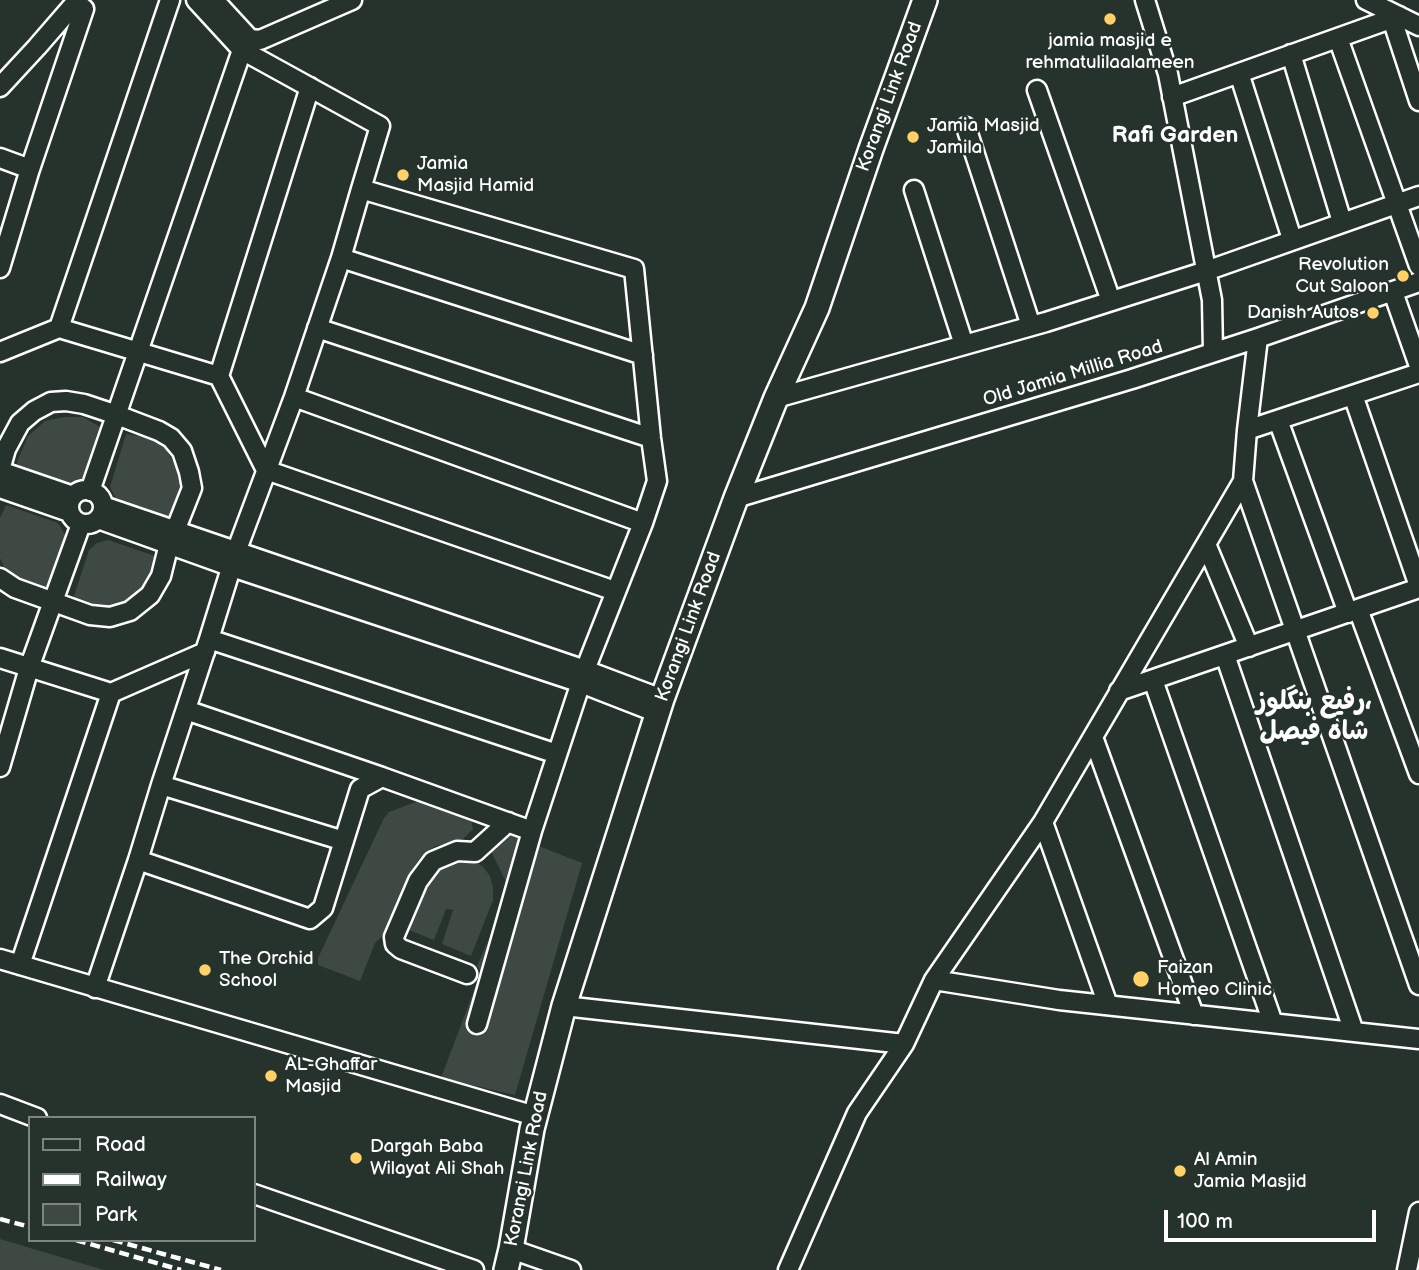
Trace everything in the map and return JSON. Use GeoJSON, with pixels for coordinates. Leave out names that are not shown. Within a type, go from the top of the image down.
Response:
{"type":"FeatureCollection","features":[{"type":"Feature","properties":{"kind":"main road","name":"Korangi Link Road"},"geometry":{"type":"LineString","coordinates":[[509,1260],[535,1116],[564,1006],[660,706],[736,498],[776,398],[817,308],[925,0]]}},
{"type":"Feature","properties":{"kind":"street"},"geometry":{"type":"LineString","coordinates":[[58,328],[170,0]]}},
{"type":"Feature","properties":{"kind":"street"},"geometry":{"type":"LineString","coordinates":[[95,988],[234,559],[294,397],[341,258],[380,126],[242,50],[196,0]]}},
{"type":"Feature","properties":{"kind":"street"},"geometry":{"type":"LineString","coordinates":[[214,0],[250,39],[260,40],[315,6],[352,0]]}},
{"type":"Feature","properties":{"kind":"street"},"geometry":{"type":"LineString","coordinates":[[1145,0],[1167,74],[1212,300],[1213,352]]}},
{"type":"Feature","properties":{"kind":"street"},"geometry":{"type":"LineString","coordinates":[[1366,0],[1419,26]]}},
{"type":"Feature","properties":{"kind":"street"},"geometry":{"type":"LineString","coordinates":[[0,87],[77,1],[84,9],[30,169],[7,221],[0,268]]}},
{"type":"Feature","properties":{"kind":"street"},"geometry":{"type":"LineString","coordinates":[[1172,97],[1338,38],[1391,11]]}},
{"type":"Feature","properties":{"kind":"street"},"geometry":{"type":"LineString","coordinates":[[1391,11],[1419,101]]}},
{"type":"Feature","properties":{"kind":"street"},"geometry":{"type":"LineString","coordinates":[[1338,38],[1419,266]]}},
{"type":"Feature","properties":{"kind":"street"},"geometry":{"type":"LineString","coordinates":[[0,767],[29,668],[53,601],[78,506],[117,415],[242,50]]}},
{"type":"Feature","properties":{"kind":"street"},"geometry":{"type":"LineString","coordinates":[[1291,54],[1342,222]]}},
{"type":"Feature","properties":{"kind":"street"},"geometry":{"type":"LineString","coordinates":[[1239,73],[1292,239]]}},
{"type":"Feature","properties":{"kind":"street"},"geometry":{"type":"LineString","coordinates":[[310,88],[219,376],[266,470],[615,591]]}},
{"type":"Feature","properties":{"kind":"street"},"geometry":{"type":"LineString","coordinates":[[1037,90],[1111,301]]}},
{"type":"Feature","properties":{"kind":"street"},"geometry":{"type":"LineString","coordinates":[[966,127],[1031,326]]}},
{"type":"Feature","properties":{"kind":"street"},"geometry":{"type":"LineString","coordinates":[[0,158],[30,169]]}},
{"type":"Feature","properties":{"kind":"street"},"geometry":{"type":"LineString","coordinates":[[361,189],[634,269],[657,481],[583,676],[557,754],[477,1024]]}},
{"type":"Feature","properties":{"kind":"street"},"geometry":{"type":"LineString","coordinates":[[914,190],[964,345]]}},
{"type":"Feature","properties":{"kind":"street"},"geometry":{"type":"LineString","coordinates":[[776,398],[1111,301],[1206,271],[1419,196]]}},
{"type":"Feature","properties":{"kind":"street"},"geometry":{"type":"LineString","coordinates":[[341,258],[643,355]]}},
{"type":"Feature","properties":{"kind":"street","name":"Old Jamia Millia Road"},"geometry":{"type":"LineString","coordinates":[[736,498],[1132,379],[1419,282]]}},
{"type":"Feature","properties":{"kind":"street"},"geometry":{"type":"LineString","coordinates":[[1393,292],[1419,366]]}},
{"type":"Feature","properties":{"kind":"street"},"geometry":{"type":"LineString","coordinates":[[0,352],[58,328],[219,376]]}},
{"type":"Feature","properties":{"kind":"street"},"geometry":{"type":"LineString","coordinates":[[317,328],[651,438]]}},
{"type":"Feature","properties":{"kind":"street"},"geometry":{"type":"LineString","coordinates":[[788,1270],[857,1113],[904,1044],[934,980],[1043,822],[1242,481],[1258,338]]}},
{"type":"Feature","properties":{"kind":"street"},"geometry":{"type":"LineString","coordinates":[[1247,430],[1419,373]]}},
{"type":"Feature","properties":{"kind":"street"},"geometry":{"type":"LineString","coordinates":[[1119,691],[1419,587],[1353,395]]}},
{"type":"Feature","properties":{"kind":"street"},"geometry":{"type":"LineString","coordinates":[[294,397],[643,523]]}},
{"type":"Feature","properties":{"kind":"street"},"geometry":{"type":"LineString","coordinates":[[0,488],[78,506],[96,494],[101,499],[101,512],[93,523],[78,506],[0,470],[6,449],[20,423],[51,402],[66,401],[117,415],[171,438],[182,450],[192,488],[156,586],[150,595],[130,611],[110,617],[90,615],[15,588],[0,578]]}},
{"type":"Feature","properties":{"kind":"street"},"geometry":{"type":"LineString","coordinates":[[1278,420],[1419,774]]}},
{"type":"Feature","properties":{"kind":"street"},"geometry":{"type":"LineString","coordinates":[[1242,481],[1419,985]]}},
{"type":"Feature","properties":{"kind":"street"},"geometry":{"type":"LineString","coordinates":[[101,512],[583,676],[660,706]]}},
{"type":"Feature","properties":{"kind":"street"},"geometry":{"type":"LineString","coordinates":[[1206,544],[1250,647]]}},
{"type":"Feature","properties":{"kind":"street"},"geometry":{"type":"LineString","coordinates":[[0,658],[111,693],[207,645],[557,754]]}},
{"type":"Feature","properties":{"kind":"street"},"geometry":{"type":"LineString","coordinates":[[1225,655],[1354,1032]]}},
{"type":"Feature","properties":{"kind":"street"},"geometry":{"type":"LineString","coordinates":[[1153,680],[1273,1023]]}},
{"type":"Feature","properties":{"kind":"street"},"geometry":{"type":"LineString","coordinates":[[20,965],[111,693]]}},
{"type":"Feature","properties":{"kind":"street"},"geometry":{"type":"LineString","coordinates":[[186,710],[382,776],[532,831]]}},
{"type":"Feature","properties":{"kind":"street"},"geometry":{"type":"LineString","coordinates":[[1093,737],[1194,1015]]}},
{"type":"Feature","properties":{"kind":"street"},"geometry":{"type":"LineString","coordinates":[[138,860],[310,919],[323,908],[360,789],[382,776]]}},
{"type":"Feature","properties":{"kind":"street"},"geometry":{"type":"LineString","coordinates":[[161,785],[344,841]]}},
{"type":"Feature","properties":{"kind":"street"},"geometry":{"type":"LineString","coordinates":[[467,974],[401,949],[395,944],[394,937],[418,881],[433,861],[457,851],[475,852],[508,822]]}},
{"type":"Feature","properties":{"kind":"street"},"geometry":{"type":"LineString","coordinates":[[1043,822],[1108,1005]]}},
{"type":"Feature","properties":{"kind":"street"},"geometry":{"type":"LineString","coordinates":[[0,959],[535,1116]]}},
{"type":"Feature","properties":{"kind":"street"},"geometry":{"type":"LineString","coordinates":[[934,980],[1059,1000],[1419,1039]]}},
{"type":"Feature","properties":{"kind":"street"},"geometry":{"type":"LineString","coordinates":[[564,1006],[904,1044]]}},
{"type":"Feature","properties":{"kind":"street"},"geometry":{"type":"LineString","coordinates":[[0,1104],[32,1116]]}},
{"type":"Feature","properties":{"kind":"street"},"geometry":{"type":"LineString","coordinates":[[256,1195],[474,1270]]}},
{"type":"Feature","properties":{"kind":"street"},"geometry":{"type":"LineString","coordinates":[[1407,1270],[1419,1212]]}},
{"type":"Feature","properties":{"kind":"street"},"geometry":{"type":"LineString","coordinates":[[509,1260],[571,1270]]}},
{"type":"Feature","properties":{"kind":"green space"},"geometry":{"type":"Polygon","coordinates":[[[83,417],[102,428],[86,476],[82,482],[68,486],[21,470],[17,462],[28,436],[45,421],[83,417]]]}},
{"type":"Feature","properties":{"kind":"green space"},"geometry":{"type":"Polygon","coordinates":[[[126,434],[147,437],[165,448],[176,465],[182,485],[171,519],[118,503],[110,487],[126,434]]]}},
{"type":"Feature","properties":{"kind":"green space"},"geometry":{"type":"Polygon","coordinates":[[[6,505],[58,523],[65,535],[55,568],[45,587],[35,588],[16,580],[4,567],[0,558],[0,518],[6,505]]]}},
{"type":"Feature","properties":{"kind":"green space"},"geometry":{"type":"Polygon","coordinates":[[[108,540],[155,556],[156,567],[152,583],[122,607],[103,610],[89,607],[74,596],[89,550],[97,543],[108,540]]]}},
{"type":"Feature","properties":{"kind":"green space"},"geometry":{"type":"Polygon","coordinates":[[[424,799],[471,820],[473,829],[462,840],[435,846],[414,866],[385,933],[375,943],[360,981],[318,965],[318,958],[384,818],[389,812],[424,799]]]}},
{"type":"Feature","properties":{"kind":"green space"},"geometry":{"type":"Polygon","coordinates":[[[490,827],[582,863],[515,1095],[441,1078],[481,972],[477,966],[505,902],[506,882],[486,841],[490,827]]]}},
{"type":"Feature","properties":{"kind":"green space"},"geometry":{"type":"Polygon","coordinates":[[[449,858],[473,860],[490,876],[493,888],[493,900],[471,956],[442,944],[453,910],[446,909],[434,940],[404,928],[429,871],[449,858]]]}},
{"type":"Feature","properties":{"kind":"green space"},"geometry":{"type":"Polygon","coordinates":[[[0,1239],[104,1270],[0,1270],[0,1239]]]}},
{"type":"Feature","properties":{"kind":"railway"},"geometry":{"type":"LineString","coordinates":[[0,1219],[28,1226]]}},
{"type":"Feature","properties":{"kind":"railway"},"geometry":{"type":"LineString","coordinates":[[83,1242],[181,1270]]}},
{"type":"Feature","properties":{"kind":"railway"},"geometry":{"type":"LineString","coordinates":[[120,1242],[221,1270]]}},
{"type":"Feature","properties":{"kind":"place","name":"jamia masjid e rehmatulilaalameen"},"geometry":{"type":"Point","coordinates":[1110,19]}},
{"type":"Feature","properties":{"kind":"place","name":"Jamia Masjid Jamila"},"geometry":{"type":"Point","coordinates":[913,137]}},
{"type":"Feature","properties":{"kind":"place","name":"Jamia Masjid Hamid"},"geometry":{"type":"Point","coordinates":[403,175]}},
{"type":"Feature","properties":{"kind":"place","name":"Revolution Cut Saloon"},"geometry":{"type":"Point","coordinates":[1403,276]}},
{"type":"Feature","properties":{"kind":"place","name":"Danish Autos"},"geometry":{"type":"Point","coordinates":[1373,313]}},
{"type":"Feature","properties":{"kind":"place","name":"The Orchid School"},"geometry":{"type":"Point","coordinates":[205,970]}},
{"type":"Feature","properties":{"kind":"place","name":"Faizan Homeo Clinic"},"geometry":{"type":"Point","coordinates":[1141,979]}},
{"type":"Feature","properties":{"kind":"place","name":"AL-Ghaffar Masjid"},"geometry":{"type":"Point","coordinates":[271,1076]}},
{"type":"Feature","properties":{"kind":"place","name":"Dargah Baba Wilayat Ali Shah"},"geometry":{"type":"Point","coordinates":[356,1158]}},
{"type":"Feature","properties":{"kind":"place","name":"Al Amin Jamia Masjid"},"geometry":{"type":"Point","coordinates":[1180,1171]}},
{"type":"Feature","properties":{"kind":"district","name":"Rafi Garden"},"geometry":{"type":"Point","coordinates":[1175,136]}},
{"type":"Feature","properties":{"kind":"district","name":"رفیع بنگلوز، شاہ فیصل"},"geometry":{"type":"Point","coordinates":[1314,717]}}]}
